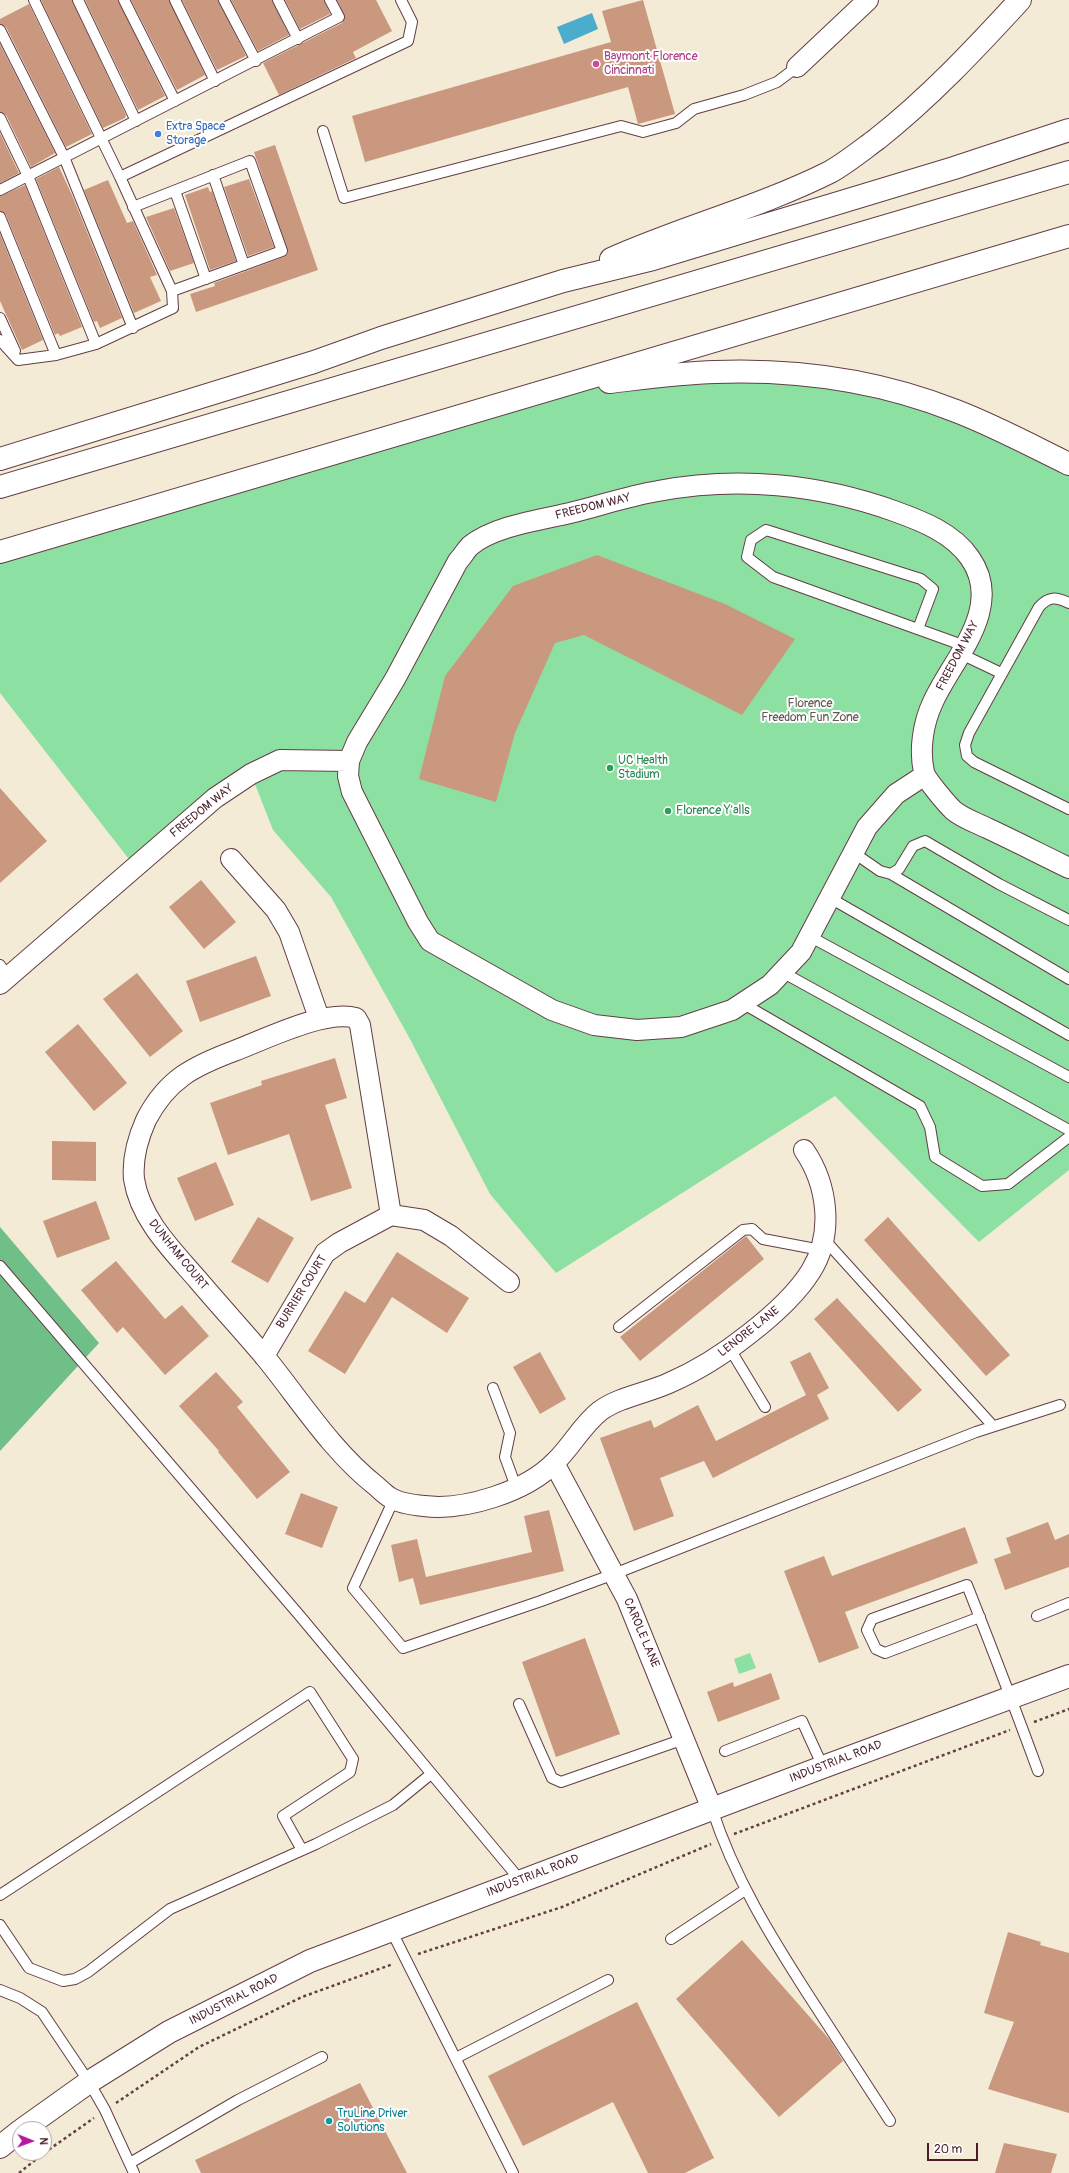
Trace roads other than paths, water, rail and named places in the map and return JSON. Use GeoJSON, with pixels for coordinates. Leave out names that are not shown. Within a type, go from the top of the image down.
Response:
{"type":"FeatureCollection","features":[{"type":"Feature","properties":{"kind":"main road"},"geometry":{"type":"LineString","coordinates":[[563,281],[650,242],[767,200],[831,171],[862,150],[901,120],[973,50],[1020,0]]}},
{"type":"Feature","properties":{"kind":"main road"},"geometry":{"type":"LineString","coordinates":[[0,459],[314,362],[381,338],[563,281],[653,260],[954,168],[1069,130]]}},
{"type":"Feature","properties":{"kind":"main road"},"geometry":{"type":"LineString","coordinates":[[0,487],[1069,172]]}},
{"type":"Feature","properties":{"kind":"main road"},"geometry":{"type":"LineString","coordinates":[[0,552],[1069,236]]}},
{"type":"Feature","properties":{"kind":"main road"},"geometry":{"type":"LineString","coordinates":[[558,386],[715,372],[757,372],[820,376],[863,384],[923,400],[955,411],[986,424],[1069,464]]}},
{"type":"Feature","properties":{"kind":"main road","name":"INDUSTRIAL ROAD"},"geometry":{"type":"LineString","coordinates":[[34,2121],[89,2082],[176,2028],[310,1961],[823,1766],[1069,1676]]}},
{"type":"Feature","properties":{"kind":"main road"},"geometry":{"type":"LineString","coordinates":[[0,2147],[12,2137]]}},
{"type":"Feature","properties":{"kind":"street"},"geometry":{"type":"LineString","coordinates":[[797,67],[868,0]]}},
{"type":"Feature","properties":{"kind":"street","name":"FREEDOM WAY"},"geometry":{"type":"LineString","coordinates":[[3,976],[215,798],[251,774],[280,760],[349,761],[357,742],[395,679],[458,561],[470,546],[499,531],[658,491],[745,484],[792,486],[826,490],[874,504],[913,518],[957,541],[976,566],[980,580],[982,598],[980,614],[963,650],[933,702],[925,725],[922,740],[925,774]]}},
{"type":"Feature","properties":{"kind":"street"},"geometry":{"type":"LineString","coordinates":[[349,761],[348,776],[352,792],[418,922],[430,941],[552,1010],[594,1024],[638,1030],[681,1027],[732,1010],[770,985],[801,952],[867,828],[896,794],[925,774],[954,811],[1069,868]]}},
{"type":"Feature","properties":{"kind":"street"},"geometry":{"type":"LineString","coordinates":[[231,859],[276,910],[289,932],[320,1018]]}},
{"type":"Feature","properties":{"kind":"street","name":"DUNHAM COURT"},"geometry":{"type":"LineString","coordinates":[[391,1215],[360,1025],[356,1018],[345,1015],[320,1018],[206,1062],[184,1073],[165,1092],[150,1112],[140,1133],[135,1155],[134,1177],[138,1196],[148,1218],[171,1250],[264,1356],[354,1468],[394,1499],[425,1507],[475,1504],[532,1481],[554,1464]]}},
{"type":"Feature","properties":{"kind":"street","name":"LENORE LANE"},"geometry":{"type":"LineString","coordinates":[[554,1464],[601,1410],[671,1383],[730,1349],[783,1304],[810,1273],[822,1244],[826,1209],[822,1186],[813,1163],[804,1150]]}},
{"type":"Feature","properties":{"kind":"street"},"geometry":{"type":"LineString","coordinates":[[391,1215],[424,1220],[451,1236],[508,1282]]}},
{"type":"Feature","properties":{"kind":"street","name":"BURRIER COURT"},"geometry":{"type":"LineString","coordinates":[[264,1356],[325,1254],[339,1243],[391,1215]]}},
{"type":"Feature","properties":{"kind":"street","name":"CAROLE LANE"},"geometry":{"type":"LineString","coordinates":[[554,1464],[627,1599],[712,1809]]}},
{"type":"Feature","properties":{"kind":"lane"},"geometry":{"type":"LineString","coordinates":[[18,360],[56,355],[96,344],[133,328],[172,308],[172,292],[120,177],[100,139],[34,0]]}},
{"type":"Feature","properties":{"kind":"lane"},"geometry":{"type":"LineString","coordinates":[[78,0],[136,121]]}},
{"type":"Feature","properties":{"kind":"lane"},"geometry":{"type":"LineString","coordinates":[[124,0],[175,101]]}},
{"type":"Feature","properties":{"kind":"lane"},"geometry":{"type":"LineString","coordinates":[[175,0],[215,81]]}},
{"type":"Feature","properties":{"kind":"lane"},"geometry":{"type":"LineString","coordinates":[[224,0],[256,61]]}},
{"type":"Feature","properties":{"kind":"lane"},"geometry":{"type":"LineString","coordinates":[[278,0],[298,38]]}},
{"type":"Feature","properties":{"kind":"lane"},"geometry":{"type":"LineString","coordinates":[[0,190],[256,61],[339,17],[330,0]]}},
{"type":"Feature","properties":{"kind":"lane"},"geometry":{"type":"LineString","coordinates":[[120,177],[408,41],[412,22],[401,0]]}},
{"type":"Feature","properties":{"kind":"lane"},"geometry":{"type":"LineString","coordinates":[[0,30],[64,157],[133,328]]}},
{"type":"Feature","properties":{"kind":"lane"},"geometry":{"type":"LineString","coordinates":[[323,131],[344,198],[621,126],[643,132],[676,123],[694,110],[744,95],[777,82],[797,67]]}},
{"type":"Feature","properties":{"kind":"lane"},"geometry":{"type":"LineString","coordinates":[[0,118],[28,176],[96,344]]}},
{"type":"Feature","properties":{"kind":"lane"},"geometry":{"type":"LineString","coordinates":[[133,207],[250,161],[282,251],[172,292]]}},
{"type":"Feature","properties":{"kind":"lane"},"geometry":{"type":"LineString","coordinates":[[213,176],[244,265]]}},
{"type":"Feature","properties":{"kind":"lane"},"geometry":{"type":"LineString","coordinates":[[175,191],[206,279]]}},
{"type":"Feature","properties":{"kind":"lane"},"geometry":{"type":"LineString","coordinates":[[0,217],[56,355]]}},
{"type":"Feature","properties":{"kind":"lane"},"geometry":{"type":"LineString","coordinates":[[0,318],[18,360]]}},
{"type":"Feature","properties":{"kind":"lane"},"geometry":{"type":"LineString","coordinates":[[0,340],[18,360]]}},
{"type":"Feature","properties":{"kind":"lane"},"geometry":{"type":"LineString","coordinates":[[918,629],[933,589],[921,579],[766,530],[751,540],[747,557],[773,577],[918,629],[963,650],[1002,673]]}},
{"type":"Feature","properties":{"kind":"lane"},"geometry":{"type":"LineString","coordinates":[[1069,603],[1058,598],[1045,601],[1039,607],[969,733],[965,745],[967,756],[974,762],[1069,809]]}},
{"type":"Feature","properties":{"kind":"lane"},"geometry":{"type":"LineString","coordinates":[[892,874],[899,869],[913,846],[925,841],[999,884],[1069,920]]}},
{"type":"Feature","properties":{"kind":"lane"},"geometry":{"type":"LineString","coordinates":[[854,853],[880,871],[892,874],[1069,979]]}},
{"type":"Feature","properties":{"kind":"lane"},"geometry":{"type":"LineString","coordinates":[[830,898],[1069,1035]]}},
{"type":"Feature","properties":{"kind":"lane"},"geometry":{"type":"LineString","coordinates":[[809,936],[1069,1077]]}},
{"type":"Feature","properties":{"kind":"lane"},"geometry":{"type":"LineString","coordinates":[[782,972],[1069,1130]]}},
{"type":"Feature","properties":{"kind":"lane"},"geometry":{"type":"LineString","coordinates":[[742,1003],[920,1106],[930,1127],[935,1157],[982,1186],[1008,1184],[1069,1137]]}},
{"type":"Feature","properties":{"kind":"lane"},"geometry":{"type":"LineString","coordinates":[[619,1327],[743,1230],[752,1229],[763,1238],[822,1244],[993,1426]]}},
{"type":"Feature","properties":{"kind":"lane"},"geometry":{"type":"LineString","coordinates":[[0,1266],[300,1616],[521,1881]]}},
{"type":"Feature","properties":{"kind":"lane"},"geometry":{"type":"LineString","coordinates":[[730,1349],[765,1407]]}},
{"type":"Feature","properties":{"kind":"lane"},"geometry":{"type":"LineString","coordinates":[[493,1388],[510,1433],[505,1457],[516,1487]]}},
{"type":"Feature","properties":{"kind":"lane"},"geometry":{"type":"LineString","coordinates":[[394,1499],[353,1588],[403,1648],[541,1602],[993,1426],[1060,1405]]}},
{"type":"Feature","properties":{"kind":"lane"},"geometry":{"type":"LineString","coordinates":[[980,1617],[885,1653],[876,1649],[867,1630],[872,1619],[967,1584],[980,1617],[1038,1771]]}},
{"type":"Feature","properties":{"kind":"lane"},"geometry":{"type":"LineString","coordinates":[[1037,1616],[1069,1603]]}},
{"type":"Feature","properties":{"kind":"lane"},"geometry":{"type":"LineString","coordinates":[[0,1895],[310,1692],[354,1759],[350,1772],[283,1816],[302,1850]]}},
{"type":"Feature","properties":{"kind":"lane"},"geometry":{"type":"LineString","coordinates":[[519,1704],[552,1778],[561,1782],[684,1739]]}},
{"type":"Feature","properties":{"kind":"lane"},"geometry":{"type":"LineString","coordinates":[[726,1751],[802,1720],[823,1766]]}},
{"type":"Feature","properties":{"kind":"lane"},"geometry":{"type":"LineString","coordinates":[[0,1925],[29,1968],[63,1981],[75,1979],[88,1972],[170,1909],[302,1850],[393,1805],[431,1774]]}},
{"type":"Feature","properties":{"kind":"lane"},"geometry":{"type":"LineString","coordinates":[[712,1809],[721,1840],[745,1890],[790,1967],[890,2121]]}},
{"type":"Feature","properties":{"kind":"lane"},"geometry":{"type":"LineString","coordinates":[[671,1939],[745,1890]]}},
{"type":"Feature","properties":{"kind":"lane"},"geometry":{"type":"LineString","coordinates":[[391,1930],[513,2173]]}},
{"type":"Feature","properties":{"kind":"lane"},"geometry":{"type":"LineString","coordinates":[[456,2058],[608,1980]]}},
{"type":"Feature","properties":{"kind":"lane"},"geometry":{"type":"LineString","coordinates":[[0,1990],[20,1998],[42,2012],[89,2082],[105,2110],[132,2168],[238,2100],[322,2057]]}},
{"type":"Feature","properties":{"kind":"water"},"geometry":{"type":"Polygon","coordinates":[[[592,13],[598,29],[564,44],[557,27],[592,13]]]}},
{"type":"Feature","properties":{"kind":"place","name":"Baymont Florence Cincinnati"},"geometry":{"type":"Point","coordinates":[596,64]}},
{"type":"Feature","properties":{"kind":"place","name":"Extra Space Storage"},"geometry":{"type":"Point","coordinates":[158,134]}},
{"type":"Feature","properties":{"kind":"place","name":"UC Health Stadium"},"geometry":{"type":"Point","coordinates":[610,768]}},
{"type":"Feature","properties":{"kind":"place","name":"Florence Y'alls"},"geometry":{"type":"Point","coordinates":[668,811]}},
{"type":"Feature","properties":{"kind":"place","name":"TruLine Driver Solutions"},"geometry":{"type":"Point","coordinates":[329,2121]}},
{"type":"Feature","properties":{"kind":"park label","name":"Florence Freedom Fun Zone"},"geometry":{"type":"Point","coordinates":[810,711]}}]}
